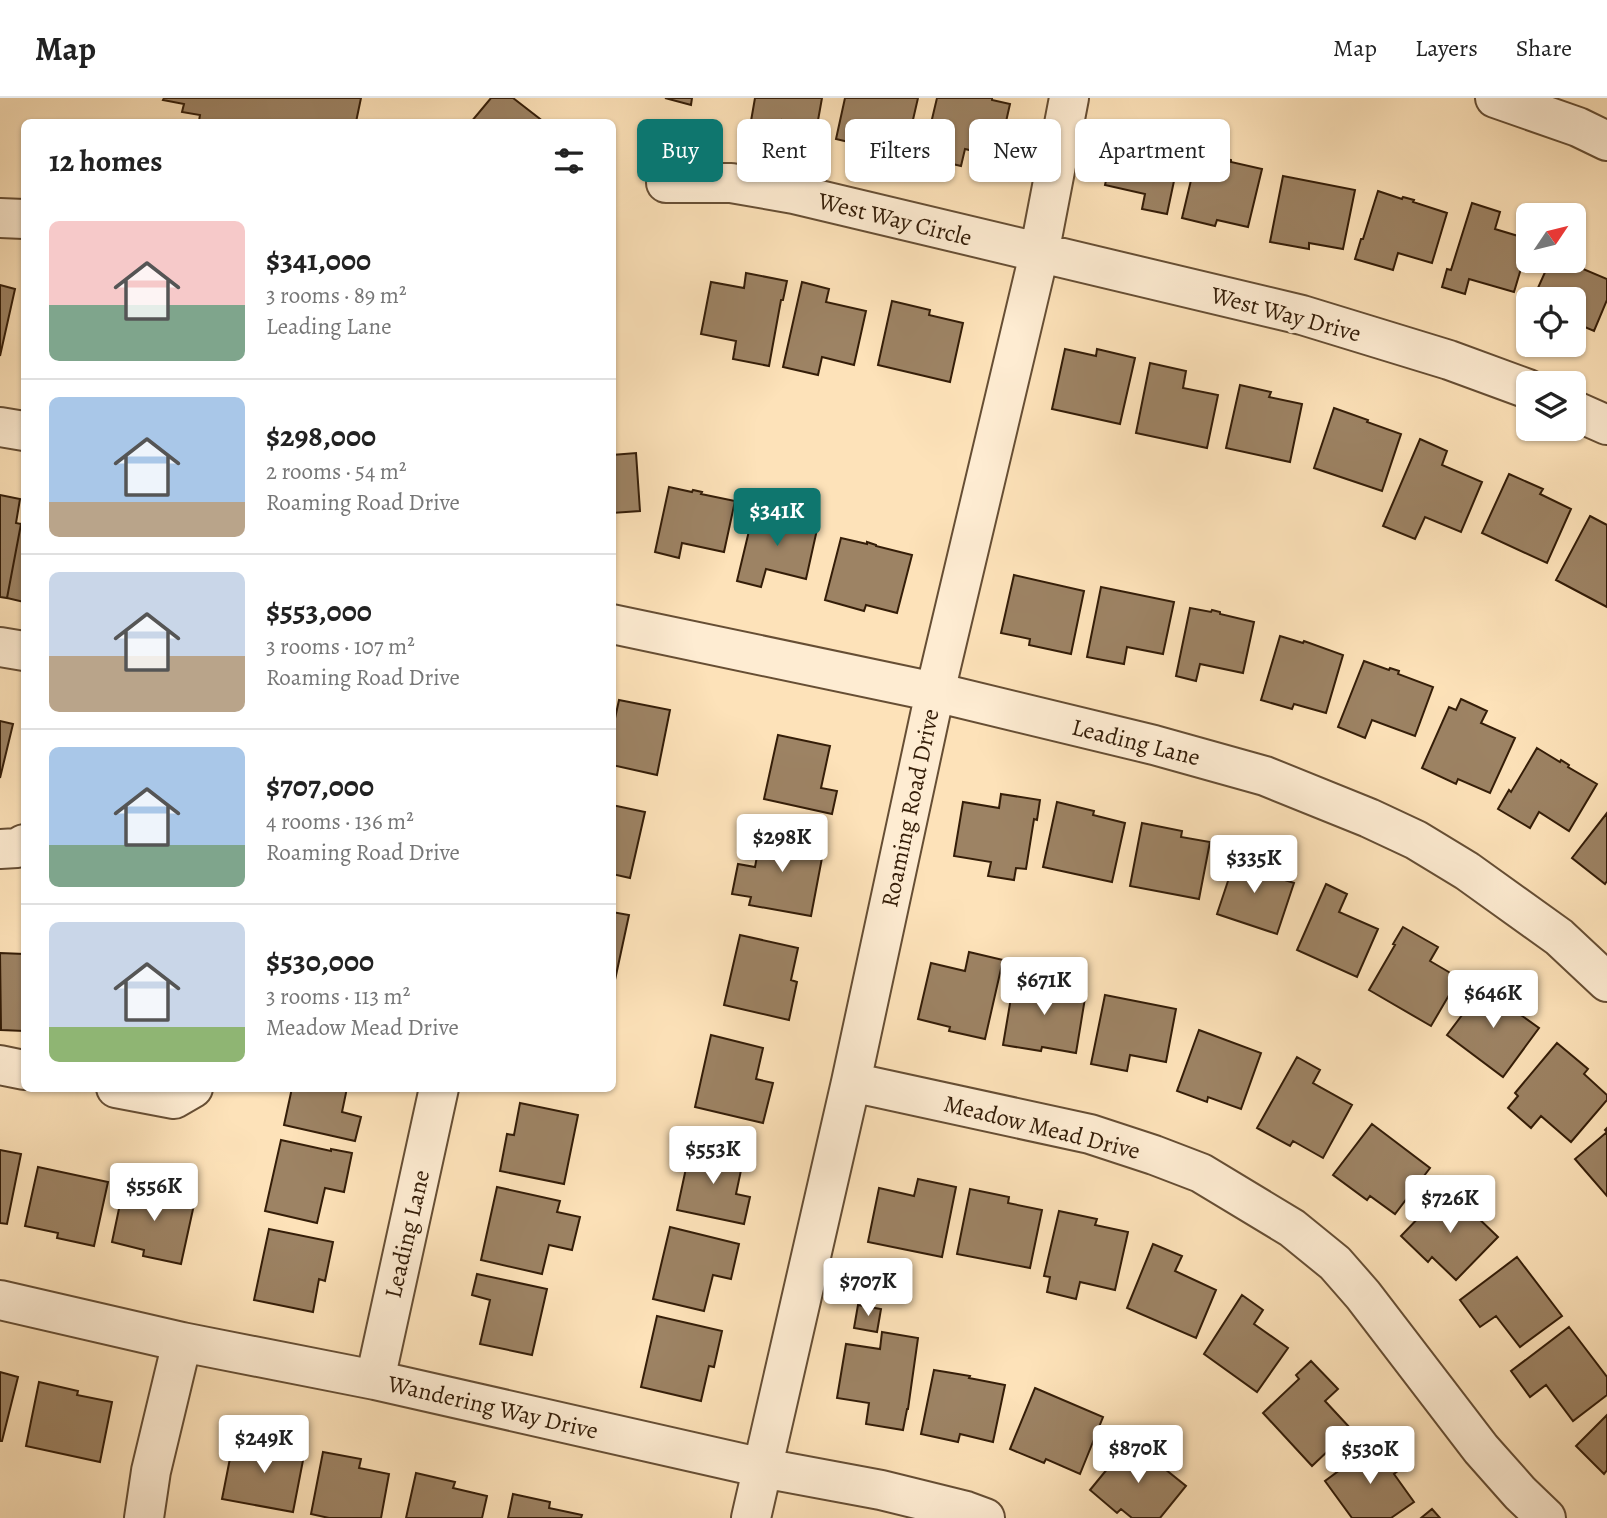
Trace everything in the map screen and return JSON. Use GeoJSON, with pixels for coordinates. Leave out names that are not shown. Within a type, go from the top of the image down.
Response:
{"type":"FeatureCollection","features":[{"type":"Feature","properties":{"kind":"street","name":"Roaming Road Drive"},"geometry":{"type":"LineString","coordinates":[[751,1518],[851,1082],[935,692],[1039,254],[1069,98]]}},
{"type":"Feature","properties":{"kind":"street"},"geometry":{"type":"LineString","coordinates":[[1495,98],[1577,127],[1607,141]]}},
{"type":"Feature","properties":{"kind":"street","name":"West Way Circle"},"geometry":{"type":"LineString","coordinates":[[666,183],[731,183],[794,194],[1039,254]]}},
{"type":"Feature","properties":{"kind":"street"},"geometry":{"type":"LineString","coordinates":[[0,218],[21,219]]}},
{"type":"Feature","properties":{"kind":"street","name":"West Way Drive"},"geometry":{"type":"LineString","coordinates":[[1039,254],[1302,315],[1449,360],[1516,385]]}},
{"type":"Feature","properties":{"kind":"street"},"geometry":{"type":"LineString","coordinates":[[1586,416],[1607,425]]}},
{"type":"Feature","properties":{"kind":"street"},"geometry":{"type":"LineString","coordinates":[[0,427],[21,430]]}},
{"type":"Feature","properties":{"kind":"street","name":"Leading Lane"},"geometry":{"type":"LineString","coordinates":[[616,625],[935,692],[1154,745],[1265,776],[1416,840],[1467,871],[1559,937],[1607,982]]}},
{"type":"Feature","properties":{"kind":"street"},"geometry":{"type":"LineString","coordinates":[[0,647],[21,650]]}},
{"type":"Feature","properties":{"kind":"street"},"geometry":{"type":"LineString","coordinates":[[0,849],[21,846]]}},
{"type":"Feature","properties":{"kind":"street"},"geometry":{"type":"LineString","coordinates":[[0,1065],[21,1069]]}},
{"type":"Feature","properties":{"kind":"street","name":"Meadow Mead Drive"},"geometry":{"type":"LineString","coordinates":[[851,1082],[1090,1134],[1154,1155],[1201,1173],[1292,1228],[1335,1263],[1363,1295],[1481,1449],[1546,1518]]}},
{"type":"Feature","properties":{"kind":"street"},"geometry":{"type":"LineString","coordinates":[[135,1092],[174,1100],[186,1092]]}},
{"type":"Feature","properties":{"kind":"street","name":"Leading Lane"},"geometry":{"type":"LineString","coordinates":[[374,1380],[438,1092]]}},
{"type":"Feature","properties":{"kind":"street","name":"Wandering Way Drive"},"geometry":{"type":"LineString","coordinates":[[0,1300],[182,1342],[374,1380],[763,1468],[881,1490],[985,1518]]}},
{"type":"Feature","properties":{"kind":"street"},"geometry":{"type":"LineString","coordinates":[[145,1518],[151,1471],[182,1342]]}},
{"type":"Feature","properties":{"kind":"building"},"geometry":{"type":"Polygon","coordinates":[[[361,98],[357,119],[199,119],[200,115],[182,112],[184,104],[163,100],[361,98]]]}},
{"type":"Feature","properties":{"kind":"building"},"geometry":{"type":"Polygon","coordinates":[[[491,98],[513,98],[540,119],[474,119],[491,98]]]}},
{"type":"Feature","properties":{"kind":"building"},"geometry":{"type":"Polygon","coordinates":[[[665,98],[692,98],[691,105],[665,98]]]}},
{"type":"Feature","properties":{"kind":"building"},"geometry":{"type":"Polygon","coordinates":[[[755,98],[822,98],[818,119],[751,119],[755,98]]]}},
{"type":"Feature","properties":{"kind":"building"},"geometry":{"type":"Polygon","coordinates":[[[845,98],[918,98],[913,119],[845,119],[845,141],[836,139],[845,98]]]}},
{"type":"Feature","properties":{"kind":"building"},"geometry":{"type":"Polygon","coordinates":[[[937,98],[992,98],[1010,104],[1007,119],[969,119],[969,150],[965,149],[961,166],[955,165],[955,119],[932,119],[937,98]]]}},
{"type":"Feature","properties":{"kind":"building"},"geometry":{"type":"Polygon","coordinates":[[[1230,160],[1262,169],[1248,227],[1217,220],[1215,226],[1182,218],[1191,182],[1230,182],[1230,160]]]}},
{"type":"Feature","properties":{"kind":"building"},"geometry":{"type":"Polygon","coordinates":[[[1283,176],[1355,190],[1343,249],[1309,243],[1309,249],[1270,242],[1283,176]]]}},
{"type":"Feature","properties":{"kind":"building"},"geometry":{"type":"Polygon","coordinates":[[[1106,182],[1174,182],[1167,214],[1142,209],[1145,194],[1105,185],[1106,182]]]}},
{"type":"Feature","properties":{"kind":"building"},"geometry":{"type":"Polygon","coordinates":[[[1378,191],[1414,200],[1413,202],[1447,213],[1432,263],[1398,253],[1393,270],[1355,259],[1378,191]]]}},
{"type":"Feature","properties":{"kind":"building"},"geometry":{"type":"Polygon","coordinates":[[[1472,203],[1500,212],[1495,229],[1516,235],[1516,273],[1520,273],[1514,292],[1469,279],[1465,294],[1442,287],[1447,269],[1451,270],[1472,203]]]}},
{"type":"Feature","properties":{"kind":"building"},"geometry":{"type":"Polygon","coordinates":[[[1586,270],[1607,279],[1607,300],[1594,331],[1586,328],[1586,287],[1538,287],[1545,273],[1586,273],[1586,270]]]}},
{"type":"Feature","properties":{"kind":"building"},"geometry":{"type":"Polygon","coordinates":[[[746,273],[787,281],[769,366],[733,359],[736,341],[701,334],[711,282],[744,288],[746,273]]]}},
{"type":"Feature","properties":{"kind":"building"},"geometry":{"type":"Polygon","coordinates":[[[802,282],[829,289],[826,302],[866,311],[854,365],[822,357],[818,375],[783,367],[802,282]]]}},
{"type":"Feature","properties":{"kind":"building"},"geometry":{"type":"Polygon","coordinates":[[[0,285],[15,289],[0,356],[0,285]]]}},
{"type":"Feature","properties":{"kind":"building"},"geometry":{"type":"Polygon","coordinates":[[[892,301],[930,310],[929,315],[963,323],[950,382],[878,365],[892,301]]]}},
{"type":"Feature","properties":{"kind":"building"},"geometry":{"type":"Polygon","coordinates":[[[1065,349],[1096,356],[1097,349],[1135,358],[1120,424],[1052,409],[1065,349]]]}},
{"type":"Feature","properties":{"kind":"building"},"geometry":{"type":"Polygon","coordinates":[[[1150,363],[1186,371],[1183,388],[1218,395],[1207,448],[1136,433],[1150,363]]]}},
{"type":"Feature","properties":{"kind":"building"},"geometry":{"type":"Polygon","coordinates":[[[1240,385],[1271,392],[1269,397],[1302,404],[1290,462],[1226,448],[1240,385]]]}},
{"type":"Feature","properties":{"kind":"building"},"geometry":{"type":"Polygon","coordinates":[[[1334,408],[1401,434],[1382,491],[1314,468],[1334,408]]]}},
{"type":"Feature","properties":{"kind":"building"},"geometry":{"type":"Polygon","coordinates":[[[1420,439],[1447,451],[1442,465],[1482,482],[1461,532],[1425,517],[1415,539],[1383,526],[1420,439]]]}},
{"type":"Feature","properties":{"kind":"building"},"geometry":{"type":"Polygon","coordinates":[[[636,453],[640,511],[616,513],[616,455],[636,453]]]}},
{"type":"Feature","properties":{"kind":"building"},"geometry":{"type":"Polygon","coordinates":[[[1509,474],[1543,489],[1540,494],[1571,509],[1547,563],[1482,533],[1509,474]]]}},
{"type":"Feature","properties":{"kind":"building"},"geometry":{"type":"Polygon","coordinates":[[[669,487],[735,501],[724,552],[682,543],[679,558],[655,552],[669,487]]]}},
{"type":"Feature","properties":{"kind":"building"},"geometry":{"type":"Polygon","coordinates":[[[0,495],[20,499],[16,523],[21,524],[7,598],[0,597],[0,495]]]}},
{"type":"Feature","properties":{"kind":"building"},"geometry":{"type":"Polygon","coordinates":[[[754,510],[818,525],[806,579],[766,569],[761,587],[737,581],[754,510]]]}},
{"type":"Feature","properties":{"kind":"building"},"geometry":{"type":"Polygon","coordinates":[[[1590,516],[1607,525],[1607,607],[1556,580],[1590,516]]]}},
{"type":"Feature","properties":{"kind":"building"},"geometry":{"type":"Polygon","coordinates":[[[21,524],[21,601],[7,598],[21,524]]]}},
{"type":"Feature","properties":{"kind":"building"},"geometry":{"type":"Polygon","coordinates":[[[841,538],[867,542],[912,555],[897,613],[866,605],[864,611],[825,600],[841,538]]]}},
{"type":"Feature","properties":{"kind":"building"},"geometry":{"type":"Polygon","coordinates":[[[1014,575],[1084,591],[1071,654],[1029,645],[1030,639],[1001,633],[1014,575]]]}},
{"type":"Feature","properties":{"kind":"building"},"geometry":{"type":"Polygon","coordinates":[[[1101,587],[1174,602],[1163,654],[1127,647],[1124,664],[1087,657],[1101,587]]]}},
{"type":"Feature","properties":{"kind":"building"},"geometry":{"type":"Polygon","coordinates":[[[1190,608],[1212,610],[1254,622],[1243,673],[1200,664],[1196,681],[1176,676],[1190,608]]]}},
{"type":"Feature","properties":{"kind":"building"},"geometry":{"type":"Polygon","coordinates":[[[1280,636],[1303,643],[1304,641],[1343,655],[1326,713],[1294,704],[1292,709],[1261,700],[1280,636]]]}},
{"type":"Feature","properties":{"kind":"building"},"geometry":{"type":"Polygon","coordinates":[[[1364,661],[1399,671],[1398,674],[1433,687],[1415,736],[1372,720],[1365,738],[1338,727],[1364,661]]]}},
{"type":"Feature","properties":{"kind":"building"},"geometry":{"type":"Polygon","coordinates":[[[1461,699],[1487,711],[1481,723],[1515,738],[1490,793],[1458,779],[1456,784],[1422,768],[1449,707],[1456,710],[1461,699]]]}},
{"type":"Feature","properties":{"kind":"building"},"geometry":{"type":"Polygon","coordinates":[[[619,700],[670,710],[657,775],[616,766],[616,714],[619,700]]]}},
{"type":"Feature","properties":{"kind":"building"},"geometry":{"type":"Polygon","coordinates":[[[0,721],[13,724],[0,778],[0,721]]]}},
{"type":"Feature","properties":{"kind":"building"},"geometry":{"type":"Polygon","coordinates":[[[778,735],[830,746],[821,788],[837,791],[832,814],[764,799],[778,735]]]}},
{"type":"Feature","properties":{"kind":"building"},"geometry":{"type":"Polygon","coordinates":[[[1537,748],[1597,784],[1569,831],[1539,812],[1530,828],[1498,809],[1537,748]]]}},
{"type":"Feature","properties":{"kind":"building"},"geometry":{"type":"Polygon","coordinates":[[[1001,794],[1040,800],[1037,820],[1034,819],[1026,869],[1016,868],[1014,880],[988,876],[991,862],[954,856],[963,802],[999,808],[1001,794]]]}},
{"type":"Feature","properties":{"kind":"building"},"geometry":{"type":"Polygon","coordinates":[[[1057,802],[1094,811],[1093,815],[1125,823],[1112,882],[1043,867],[1057,802]]]}},
{"type":"Feature","properties":{"kind":"building"},"geometry":{"type":"Polygon","coordinates":[[[616,806],[645,812],[630,878],[616,875],[616,806]]]}},
{"type":"Feature","properties":{"kind":"building"},"geometry":{"type":"Polygon","coordinates":[[[1607,813],[1607,881],[1605,884],[1572,858],[1607,813]]]}},
{"type":"Feature","properties":{"kind":"building"},"geometry":{"type":"Polygon","coordinates":[[[1142,823],[1182,831],[1181,837],[1210,842],[1199,899],[1130,886],[1142,823]]]}},
{"type":"Feature","properties":{"kind":"building"},"geometry":{"type":"Polygon","coordinates":[[[762,830],[825,842],[811,916],[749,905],[751,897],[732,894],[738,864],[755,867],[762,830]]]}},
{"type":"Feature","properties":{"kind":"building"},"geometry":{"type":"Polygon","coordinates":[[[1235,849],[1262,858],[1257,871],[1294,883],[1277,934],[1217,914],[1233,866],[1230,865],[1235,849]]]}},
{"type":"Feature","properties":{"kind":"building"},"geometry":{"type":"Polygon","coordinates":[[[1326,884],[1347,894],[1339,912],[1378,929],[1357,977],[1297,950],[1326,884]]]}},
{"type":"Feature","properties":{"kind":"building"},"geometry":{"type":"Polygon","coordinates":[[[616,913],[629,915],[616,975],[616,913]]]}},
{"type":"Feature","properties":{"kind":"building"},"geometry":{"type":"Polygon","coordinates":[[[1403,927],[1438,947],[1430,961],[1459,978],[1431,1026],[1369,990],[1403,927]]]}},
{"type":"Feature","properties":{"kind":"building"},"geometry":{"type":"Polygon","coordinates":[[[740,935],[798,948],[791,980],[797,982],[789,1020],[724,1005],[740,935]]]}},
{"type":"Feature","properties":{"kind":"building"},"geometry":{"type":"Polygon","coordinates":[[[969,952],[1003,960],[985,1039],[949,1031],[950,1027],[918,1019],[931,963],[965,971],[969,952]]]}},
{"type":"Feature","properties":{"kind":"building"},"geometry":{"type":"Polygon","coordinates":[[[0,953],[21,954],[21,1031],[1,1030],[0,953]]]}},
{"type":"Feature","properties":{"kind":"building"},"geometry":{"type":"Polygon","coordinates":[[[1014,980],[1086,992],[1076,1053],[1042,1047],[1041,1051],[1003,1045],[1014,980]]]}},
{"type":"Feature","properties":{"kind":"building"},"geometry":{"type":"Polygon","coordinates":[[[1487,982],[1517,1005],[1514,1010],[1539,1028],[1503,1077],[1447,1035],[1487,982]]]}},
{"type":"Feature","properties":{"kind":"building"},"geometry":{"type":"Polygon","coordinates":[[[1105,995],[1176,1009],[1166,1062],[1130,1055],[1127,1071],[1091,1064],[1105,995]]]}},
{"type":"Feature","properties":{"kind":"building"},"geometry":{"type":"Polygon","coordinates":[[[1199,1030],[1261,1053],[1241,1109],[1208,1097],[1207,1102],[1177,1091],[1199,1030]]]}},
{"type":"Feature","properties":{"kind":"building"},"geometry":{"type":"Polygon","coordinates":[[[711,1035],[763,1048],[756,1079],[773,1083],[763,1123],[695,1107],[711,1035]]]}},
{"type":"Feature","properties":{"kind":"building"},"geometry":{"type":"Polygon","coordinates":[[[1557,1043],[1588,1069],[1584,1074],[1607,1095],[1607,1100],[1571,1142],[1541,1116],[1531,1128],[1508,1108],[1518,1096],[1515,1093],[1557,1043]]]}},
{"type":"Feature","properties":{"kind":"building"},"geometry":{"type":"Polygon","coordinates":[[[1297,1057],[1320,1070],[1313,1083],[1352,1105],[1323,1158],[1293,1141],[1290,1146],[1257,1128],[1297,1057]]]}},
{"type":"Feature","properties":{"kind":"building"},"geometry":{"type":"Polygon","coordinates":[[[291,1092],[346,1092],[342,1112],[361,1117],[355,1141],[284,1125],[291,1092]]]}},
{"type":"Feature","properties":{"kind":"building"},"geometry":{"type":"Polygon","coordinates":[[[520,1103],[578,1115],[564,1184],[500,1171],[507,1134],[514,1135],[520,1103]]]}},
{"type":"Feature","properties":{"kind":"building"},"geometry":{"type":"Polygon","coordinates":[[[1372,1124],[1430,1168],[1395,1214],[1370,1196],[1367,1200],[1333,1175],[1372,1124]]]}},
{"type":"Feature","properties":{"kind":"building"},"geometry":{"type":"Polygon","coordinates":[[[1607,1132],[1607,1196],[1575,1159],[1607,1132]]]}},
{"type":"Feature","properties":{"kind":"building"},"geometry":{"type":"Polygon","coordinates":[[[281,1140],[352,1153],[344,1192],[325,1188],[317,1223],[265,1211],[281,1140]]]}},
{"type":"Feature","properties":{"kind":"building"},"geometry":{"type":"Polygon","coordinates":[[[691,1145],[744,1156],[736,1194],[750,1197],[744,1224],[677,1210],[691,1145]]]}},
{"type":"Feature","properties":{"kind":"building"},"geometry":{"type":"Polygon","coordinates":[[[0,1150],[21,1154],[7,1224],[0,1223],[0,1150]]]}},
{"type":"Feature","properties":{"kind":"building"},"geometry":{"type":"Polygon","coordinates":[[[38,1167],[108,1182],[94,1246],[57,1238],[58,1233],[25,1226],[38,1167]]]}},
{"type":"Feature","properties":{"kind":"building"},"geometry":{"type":"Polygon","coordinates":[[[918,1179],[956,1187],[942,1257],[868,1242],[879,1188],[914,1196],[918,1179]]]}},
{"type":"Feature","properties":{"kind":"building"},"geometry":{"type":"Polygon","coordinates":[[[124,1185],[195,1200],[181,1264],[143,1256],[144,1250],[112,1242],[124,1185]]]}},
{"type":"Feature","properties":{"kind":"building"},"geometry":{"type":"Polygon","coordinates":[[[497,1187],[560,1201],[557,1212],[580,1217],[572,1250],[549,1245],[542,1274],[481,1260],[497,1187]]]}},
{"type":"Feature","properties":{"kind":"building"},"geometry":{"type":"Polygon","coordinates":[[[1447,1188],[1498,1237],[1456,1280],[1432,1257],[1428,1262],[1401,1236],[1447,1188]]]}},
{"type":"Feature","properties":{"kind":"building"},"geometry":{"type":"Polygon","coordinates":[[[970,1189],[1009,1197],[1008,1203],[1042,1210],[1030,1268],[957,1254],[970,1189]]]}},
{"type":"Feature","properties":{"kind":"building"},"geometry":{"type":"Polygon","coordinates":[[[1059,1211],[1097,1219],[1095,1225],[1128,1232],[1115,1290],[1080,1282],[1076,1299],[1047,1292],[1050,1277],[1044,1276],[1059,1211]]]}},
{"type":"Feature","properties":{"kind":"building"},"geometry":{"type":"Polygon","coordinates":[[[670,1227],[739,1244],[731,1279],[713,1275],[704,1311],[653,1299],[670,1227]]]}},
{"type":"Feature","properties":{"kind":"building"},"geometry":{"type":"Polygon","coordinates":[[[269,1229],[333,1242],[325,1281],[319,1279],[313,1312],[254,1300],[269,1229]]]}},
{"type":"Feature","properties":{"kind":"building"},"geometry":{"type":"Polygon","coordinates":[[[1153,1244],[1182,1256],[1175,1271],[1216,1290],[1196,1338],[1127,1308],[1153,1244]]]}},
{"type":"Feature","properties":{"kind":"building"},"geometry":{"type":"Polygon","coordinates":[[[1517,1257],[1562,1316],[1520,1347],[1496,1316],[1480,1327],[1460,1300],[1517,1257]]]}},
{"type":"Feature","properties":{"kind":"building"},"geometry":{"type":"Polygon","coordinates":[[[477,1274],[547,1289],[532,1355],[480,1344],[490,1300],[472,1295],[477,1274]]]}},
{"type":"Feature","properties":{"kind":"building"},"geometry":{"type":"Polygon","coordinates":[[[1242,1295],[1263,1310],[1254,1324],[1288,1348],[1257,1392],[1204,1354],[1242,1295]]]}},
{"type":"Feature","properties":{"kind":"building"},"geometry":{"type":"Polygon","coordinates":[[[858,1305],[881,1309],[877,1332],[854,1328],[858,1305]]]}},
{"type":"Feature","properties":{"kind":"building"},"geometry":{"type":"Polygon","coordinates":[[[657,1316],[722,1331],[714,1367],[709,1366],[701,1401],[641,1387],[657,1316]]]}},
{"type":"Feature","properties":{"kind":"building"},"geometry":{"type":"Polygon","coordinates":[[[1569,1327],[1607,1377],[1607,1395],[1573,1421],[1546,1385],[1530,1397],[1511,1371],[1569,1327]]]}},
{"type":"Feature","properties":{"kind":"building"},"geometry":{"type":"Polygon","coordinates":[[[882,1332],[918,1338],[903,1430],[866,1424],[869,1403],[837,1398],[846,1344],[880,1349],[882,1332]]]}},
{"type":"Feature","properties":{"kind":"building"},"geometry":{"type":"Polygon","coordinates":[[[1311,1361],[1338,1389],[1325,1401],[1351,1429],[1312,1466],[1263,1413],[1299,1379],[1296,1375],[1311,1361]]]}},
{"type":"Feature","properties":{"kind":"building"},"geometry":{"type":"Polygon","coordinates":[[[934,1370],[1005,1385],[993,1442],[960,1434],[958,1442],[921,1434],[934,1370]]]}},
{"type":"Feature","properties":{"kind":"building"},"geometry":{"type":"Polygon","coordinates":[[[0,1372],[18,1377],[2,1441],[0,1441],[0,1372]]]}},
{"type":"Feature","properties":{"kind":"building"},"geometry":{"type":"Polygon","coordinates":[[[39,1382],[78,1391],[77,1395],[112,1402],[100,1462],[26,1446],[39,1382]]]}},
{"type":"Feature","properties":{"kind":"building"},"geometry":{"type":"Polygon","coordinates":[[[1035,1388],[1103,1417],[1080,1474],[1046,1459],[1044,1463],[1010,1449],[1035,1388]]]}},
{"type":"Feature","properties":{"kind":"building"},"geometry":{"type":"Polygon","coordinates":[[[1607,1415],[1607,1470],[1604,1474],[1576,1446],[1607,1415]]]}},
{"type":"Feature","properties":{"kind":"building"},"geometry":{"type":"Polygon","coordinates":[[[234,1438],[305,1450],[293,1512],[222,1499],[234,1438]]]}},
{"type":"Feature","properties":{"kind":"building"},"geometry":{"type":"Polygon","coordinates":[[[1131,1440],[1152,1454],[1150,1457],[1186,1486],[1160,1518],[1132,1518],[1121,1509],[1117,1513],[1090,1490],[1131,1440]]]}},
{"type":"Feature","properties":{"kind":"building"},"geometry":{"type":"Polygon","coordinates":[[[1378,1442],[1399,1470],[1394,1474],[1414,1502],[1391,1518],[1352,1518],[1325,1481],[1378,1442]]]}},
{"type":"Feature","properties":{"kind":"building"},"geometry":{"type":"Polygon","coordinates":[[[323,1452],[361,1459],[359,1468],[389,1474],[381,1518],[329,1518],[311,1514],[323,1452]]]}},
{"type":"Feature","properties":{"kind":"building"},"geometry":{"type":"Polygon","coordinates":[[[416,1473],[455,1482],[453,1488],[487,1496],[482,1518],[406,1518],[416,1473]]]}},
{"type":"Feature","properties":{"kind":"building"},"geometry":{"type":"Polygon","coordinates":[[[513,1494],[550,1502],[549,1508],[582,1515],[581,1518],[508,1518],[513,1494]]]}},
{"type":"Feature","properties":{"kind":"building"},"geometry":{"type":"Polygon","coordinates":[[[1432,1509],[1440,1518],[1421,1518],[1432,1509]]]}}]}
